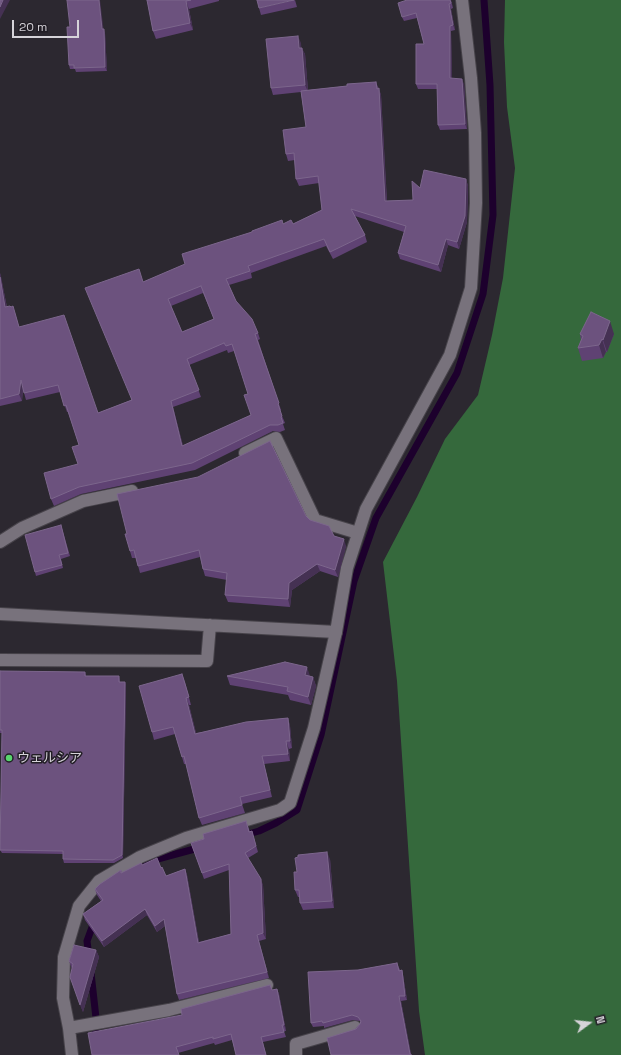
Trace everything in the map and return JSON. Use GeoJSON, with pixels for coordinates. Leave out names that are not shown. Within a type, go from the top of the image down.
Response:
{"type":"FeatureCollection","features":[{"type":"Feature","properties":{"kind":"street"},"geometry":{"type":"LineString","coordinates":[[72,1055],[69,1028],[63,998],[64,957],[79,906],[99,881],[140,857],[186,838],[280,810],[290,803],[314,728],[336,632],[347,568],[366,509],[450,355],[471,288],[476,202],[475,134],[471,78],[462,0]]}},
{"type":"Feature","properties":{"kind":"street"},"geometry":{"type":"LineString","coordinates":[[237,458],[276,438],[314,520],[358,533]]}},
{"type":"Feature","properties":{"kind":"street"},"geometry":{"type":"LineString","coordinates":[[0,542],[22,528],[83,501],[144,489]]}},
{"type":"Feature","properties":{"kind":"street"},"geometry":{"type":"LineString","coordinates":[[0,614],[336,632]]}},
{"type":"Feature","properties":{"kind":"street"},"geometry":{"type":"LineString","coordinates":[[0,660],[207,661],[210,625]]}},
{"type":"Feature","properties":{"kind":"street"},"geometry":{"type":"LineString","coordinates":[[69,1028],[169,1010],[267,985]]}},
{"type":"Feature","properties":{"kind":"street"},"geometry":{"type":"LineString","coordinates":[[296,1055],[296,1044],[355,1027]]}},
{"type":"Feature","properties":{"kind":"green space"},"geometry":{"type":"Polygon","coordinates":[[[505,0],[621,0],[621,1055],[425,1055],[419,1011],[397,681],[383,562],[445,439],[478,395],[492,335],[503,278],[515,168],[507,107],[504,42],[505,0]]]}},
{"type":"Feature","properties":{"kind":"building"},"geometry":{"type":"Polygon","coordinates":[[[0,0],[3,0],[0,7],[0,0]]]}},
{"type":"Feature","properties":{"kind":"building"},"geometry":{"type":"Polygon","coordinates":[[[67,0],[99,0],[102,29],[104,29],[105,67],[74,68],[74,65],[69,65],[67,27],[70,27],[67,0]]]}},
{"type":"Feature","properties":{"kind":"building"},"geometry":{"type":"Polygon","coordinates":[[[147,0],[191,0],[186,1],[190,23],[153,31],[147,0]]]}},
{"type":"Feature","properties":{"kind":"building"},"geometry":{"type":"Polygon","coordinates":[[[257,0],[294,0],[259,8],[257,0]]]}},
{"type":"Feature","properties":{"kind":"building"},"geometry":{"type":"Polygon","coordinates":[[[407,0],[450,0],[451,3],[449,4],[453,25],[450,26],[450,78],[462,79],[465,124],[438,125],[437,84],[416,84],[416,44],[424,44],[416,13],[402,17],[398,3],[407,0]]]}},
{"type":"Feature","properties":{"kind":"building"},"geometry":{"type":"Polygon","coordinates":[[[298,36],[299,48],[302,48],[305,85],[271,88],[266,39],[298,36]]]}},
{"type":"Feature","properties":{"kind":"building"},"geometry":{"type":"Polygon","coordinates":[[[376,82],[377,89],[379,88],[385,201],[413,200],[412,181],[420,188],[424,170],[466,179],[465,216],[457,242],[446,239],[438,265],[398,253],[406,226],[351,209],[365,235],[330,252],[324,239],[248,266],[250,271],[226,279],[236,301],[252,319],[258,333],[255,334],[279,403],[283,423],[278,425],[270,425],[192,463],[79,487],[51,499],[44,473],[78,464],[72,447],[79,445],[66,405],[64,406],[58,385],[24,393],[21,380],[19,394],[0,399],[0,277],[5,307],[13,306],[19,327],[64,315],[98,413],[132,400],[85,288],[139,269],[143,282],[185,264],[182,254],[252,232],[282,220],[283,224],[291,220],[293,224],[322,210],[318,176],[296,179],[294,153],[286,154],[283,130],[306,127],[301,91],[347,86],[347,84],[376,82]],[[201,286],[168,299],[182,332],[214,319],[201,286]],[[224,343],[187,359],[199,390],[171,401],[182,446],[251,415],[244,395],[248,394],[232,344],[226,346],[224,343]]]}},
{"type":"Feature","properties":{"kind":"building"},"geometry":{"type":"Polygon","coordinates":[[[591,312],[610,321],[603,340],[602,339],[599,345],[578,348],[583,336],[580,334],[591,312]]]}},
{"type":"Feature","properties":{"kind":"building"},"geometry":{"type":"Polygon","coordinates":[[[270,441],[306,516],[310,520],[329,526],[334,536],[344,539],[335,570],[317,564],[289,583],[288,599],[225,595],[227,573],[203,569],[199,550],[138,566],[134,550],[130,551],[125,534],[127,534],[117,494],[198,477],[270,441]]]}},
{"type":"Feature","properties":{"kind":"building"},"geometry":{"type":"Polygon","coordinates":[[[61,525],[68,553],[59,555],[62,565],[35,572],[25,535],[61,525]]]}},
{"type":"Feature","properties":{"kind":"building"},"geometry":{"type":"Polygon","coordinates":[[[285,662],[307,667],[305,675],[313,677],[308,697],[287,691],[288,687],[227,676],[285,662]]]}},
{"type":"Feature","properties":{"kind":"building"},"geometry":{"type":"Polygon","coordinates":[[[0,671],[85,672],[85,676],[119,676],[119,682],[125,682],[122,855],[113,860],[63,859],[63,851],[0,850],[2,730],[0,730],[0,671]]]}},
{"type":"Feature","properties":{"kind":"building"},"geometry":{"type":"Polygon","coordinates":[[[182,674],[189,697],[186,698],[195,734],[246,722],[288,718],[290,741],[286,741],[288,754],[262,756],[270,790],[240,797],[242,805],[199,818],[184,756],[182,757],[173,727],[152,732],[139,686],[182,674]]]}},
{"type":"Feature","properties":{"kind":"building"},"geometry":{"type":"Polygon","coordinates":[[[246,821],[249,832],[252,831],[256,846],[245,853],[261,879],[263,933],[257,935],[267,972],[177,994],[164,919],[155,926],[145,909],[102,941],[83,914],[103,900],[95,889],[100,884],[121,870],[121,873],[141,863],[142,865],[157,858],[166,876],[185,869],[198,943],[231,934],[229,864],[202,873],[191,843],[204,839],[203,834],[246,821]]]}},
{"type":"Feature","properties":{"kind":"building"},"geometry":{"type":"Polygon","coordinates":[[[327,852],[332,901],[300,903],[299,890],[295,890],[294,872],[297,872],[295,858],[298,857],[298,855],[327,852]]]}},
{"type":"Feature","properties":{"kind":"building"},"geometry":{"type":"Polygon","coordinates":[[[74,945],[96,950],[80,1005],[70,977],[73,964],[69,961],[74,945]]]}},
{"type":"Feature","properties":{"kind":"building"},"geometry":{"type":"Polygon","coordinates":[[[397,963],[399,971],[402,970],[405,996],[399,996],[411,1055],[331,1055],[327,1038],[356,1029],[361,1021],[358,1017],[352,1015],[323,1023],[322,1021],[311,1023],[308,972],[358,970],[397,963]]]}},
{"type":"Feature","properties":{"kind":"building"},"geometry":{"type":"Polygon","coordinates":[[[270,985],[272,990],[277,989],[284,1032],[261,1037],[266,1055],[236,1055],[231,1034],[213,1039],[213,1037],[176,1047],[179,1055],[92,1055],[88,1033],[182,1015],[181,1009],[270,985]]]}},
{"type":"Feature","properties":{"kind":"waterway"},"geometry":{"type":"LineString","coordinates":[[245,835],[259,831],[276,823],[297,810],[321,735],[354,581],[376,518],[457,373],[483,294],[493,215],[490,85],[484,0]]}},
{"type":"Feature","properties":{"kind":"waterway"},"geometry":{"type":"LineString","coordinates":[[134,868],[139,864],[202,847]]}},
{"type":"Feature","properties":{"kind":"waterway"},"geometry":{"type":"LineString","coordinates":[[89,957],[87,941],[94,922]]}},
{"type":"Feature","properties":{"kind":"waterway"},"geometry":{"type":"LineString","coordinates":[[91,973],[96,1018],[95,1055]]}},
{"type":"Feature","properties":{"kind":"place","name":"ウェルシア"},"geometry":{"type":"Point","coordinates":[9,758]}}]}
